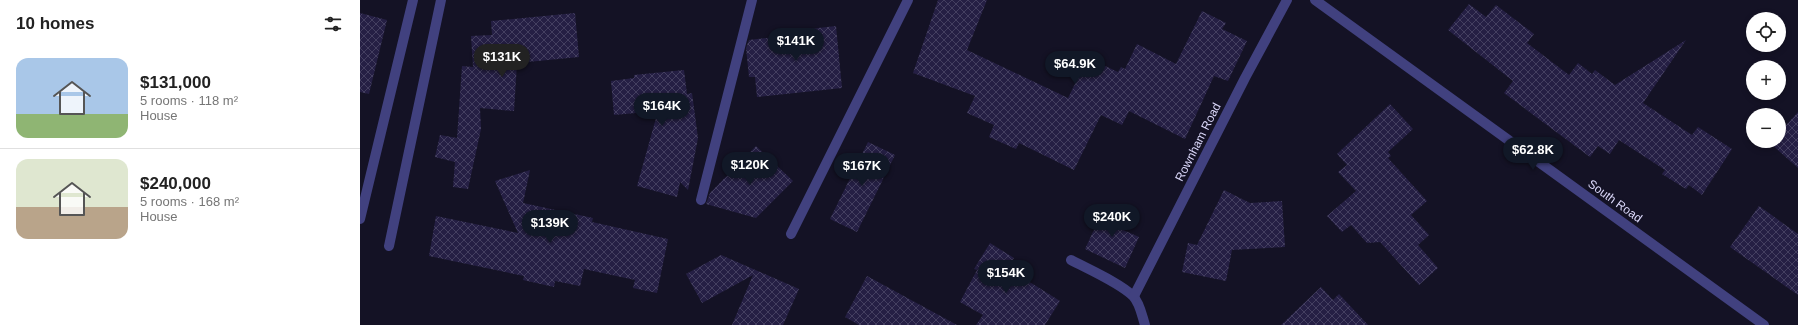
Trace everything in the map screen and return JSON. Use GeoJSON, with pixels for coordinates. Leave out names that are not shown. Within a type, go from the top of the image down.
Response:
{"type":"FeatureCollection","features":[{"type":"Feature","properties":{"kind":"street"},"geometry":{"type":"LineString","coordinates":[[360,219],[413,0]]}},
{"type":"Feature","properties":{"kind":"street"},"geometry":{"type":"LineString","coordinates":[[389,246],[441,0]]}},
{"type":"Feature","properties":{"kind":"street"},"geometry":{"type":"LineString","coordinates":[[701,200],[752,0]]}},
{"type":"Feature","properties":{"kind":"street"},"geometry":{"type":"LineString","coordinates":[[791,234],[908,0]]}},
{"type":"Feature","properties":{"kind":"street","name":"Rownham Road"},"geometry":{"type":"LineString","coordinates":[[1134,296],[1245,78],[1287,0]]}},
{"type":"Feature","properties":{"kind":"street","name":"South Road"},"geometry":{"type":"LineString","coordinates":[[1315,0],[1764,325]]}},
{"type":"Feature","properties":{"kind":"street"},"geometry":{"type":"LineString","coordinates":[[1071,260],[1134,296],[1140,307],[1145,325]]}},
{"type":"Feature","properties":{"kind":"building"},"geometry":{"type":"Polygon","coordinates":[[[938,0],[987,0],[967,50],[1068,98],[1088,58],[1118,72],[1121,67],[1125,69],[1137,44],[1176,64],[1202,11],[1226,23],[1222,29],[1247,41],[1228,81],[1214,76],[1185,139],[1129,111],[1122,125],[1101,115],[1074,170],[1019,143],[1016,149],[989,137],[994,125],[967,113],[975,96],[913,73],[938,0]]]}},
{"type":"Feature","properties":{"kind":"building"},"geometry":{"type":"Polygon","coordinates":[[[1469,4],[1486,17],[1496,5],[1534,34],[1527,43],[1569,75],[1578,63],[1592,74],[1595,70],[1615,85],[1686,40],[1643,103],[1692,135],[1698,127],[1732,149],[1702,195],[1689,185],[1686,189],[1662,174],[1665,170],[1619,140],[1610,154],[1598,146],[1590,157],[1504,93],[1513,81],[1448,30],[1469,4]]]}},
{"type":"Feature","properties":{"kind":"building"},"geometry":{"type":"Polygon","coordinates":[[[360,13],[387,20],[369,94],[360,92],[360,13]]]}},
{"type":"Feature","properties":{"kind":"building"},"geometry":{"type":"Polygon","coordinates":[[[575,13],[579,57],[517,63],[514,111],[480,108],[481,129],[468,189],[453,187],[455,162],[435,157],[440,135],[457,138],[462,66],[473,67],[471,36],[492,35],[491,21],[575,13]]]}},
{"type":"Feature","properties":{"kind":"building"},"geometry":{"type":"Polygon","coordinates":[[[836,26],[842,88],[757,97],[755,77],[749,77],[746,48],[749,40],[793,35],[792,31],[836,26]]]}},
{"type":"Feature","properties":{"kind":"building"},"geometry":{"type":"Polygon","coordinates":[[[684,70],[687,94],[692,93],[698,138],[688,190],[680,182],[677,197],[637,186],[658,111],[614,115],[611,81],[634,78],[634,75],[684,70]]]}},
{"type":"Feature","properties":{"kind":"building"},"geometry":{"type":"Polygon","coordinates":[[[1390,104],[1413,129],[1388,152],[1391,156],[1388,158],[1427,201],[1411,215],[1429,235],[1418,245],[1438,268],[1419,285],[1380,242],[1367,243],[1351,225],[1342,232],[1327,216],[1356,191],[1338,172],[1347,165],[1337,154],[1390,104]]]}},
{"type":"Feature","properties":{"kind":"building"},"geometry":{"type":"Polygon","coordinates":[[[1798,112],[1798,168],[1776,148],[1786,148],[1786,125],[1798,112]]]}},
{"type":"Feature","properties":{"kind":"building"},"geometry":{"type":"Polygon","coordinates":[[[868,142],[895,155],[857,232],[830,219],[868,142]]]}},
{"type":"Feature","properties":{"kind":"building"},"geometry":{"type":"Polygon","coordinates":[[[756,146],[793,181],[756,218],[706,204],[710,193],[756,146]]]}},
{"type":"Feature","properties":{"kind":"building"},"geometry":{"type":"Polygon","coordinates":[[[530,170],[523,203],[593,218],[592,222],[668,239],[657,293],[633,288],[635,280],[584,269],[580,286],[555,281],[554,287],[523,280],[524,276],[429,256],[436,216],[518,233],[495,181],[530,170]]]}},
{"type":"Feature","properties":{"kind":"building"},"geometry":{"type":"Polygon","coordinates":[[[1224,190],[1250,203],[1282,201],[1285,247],[1232,250],[1226,281],[1182,272],[1188,243],[1197,245],[1224,190]]]}},
{"type":"Feature","properties":{"kind":"building"},"geometry":{"type":"Polygon","coordinates":[[[1106,204],[1128,214],[1121,229],[1139,237],[1125,268],[1085,249],[1106,204]]]}},
{"type":"Feature","properties":{"kind":"building"},"geometry":{"type":"Polygon","coordinates":[[[1759,206],[1798,234],[1798,295],[1730,247],[1759,206]]]}},
{"type":"Feature","properties":{"kind":"building"},"geometry":{"type":"Polygon","coordinates":[[[990,243],[1014,258],[1007,268],[1060,301],[1045,325],[976,325],[983,315],[960,302],[977,270],[974,269],[990,243]]]}},
{"type":"Feature","properties":{"kind":"building"},"geometry":{"type":"Polygon","coordinates":[[[721,255],[799,289],[783,325],[732,325],[753,275],[702,303],[686,274],[721,255]]]}},
{"type":"Feature","properties":{"kind":"building"},"geometry":{"type":"Polygon","coordinates":[[[867,276],[957,325],[859,325],[845,317],[867,276]]]}},
{"type":"Feature","properties":{"kind":"building"},"geometry":{"type":"Polygon","coordinates":[[[1321,287],[1333,300],[1339,294],[1368,325],[1281,325],[1321,287]]]}}]}
